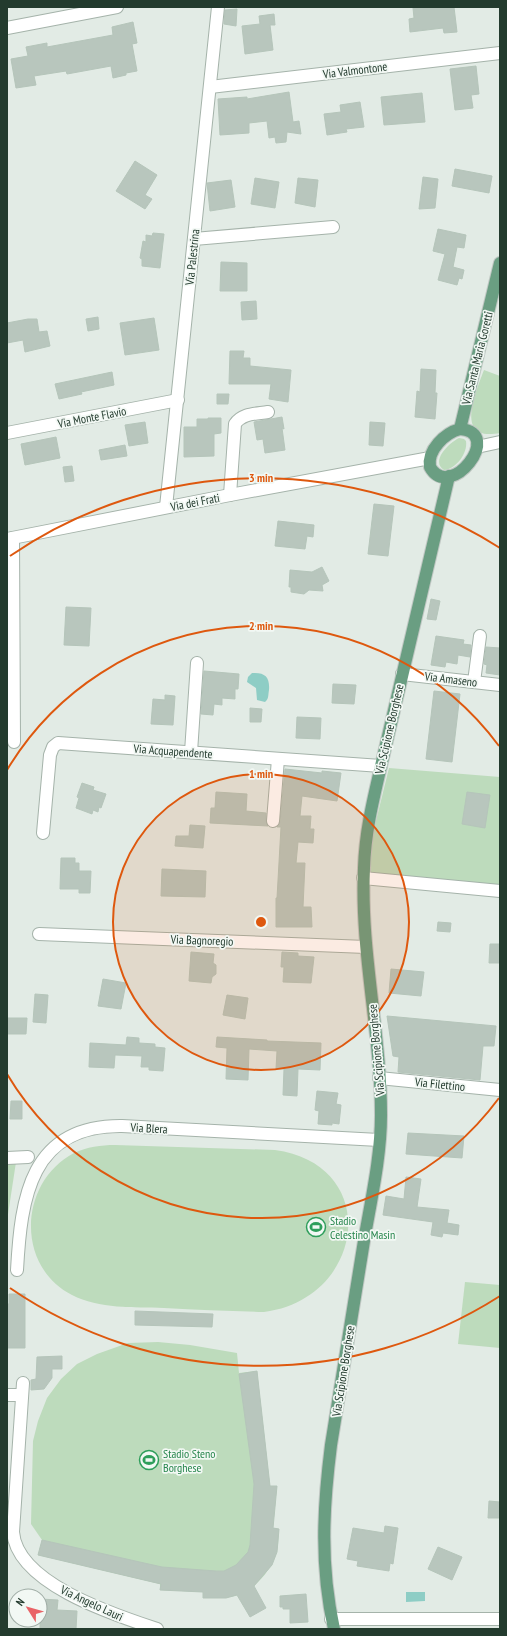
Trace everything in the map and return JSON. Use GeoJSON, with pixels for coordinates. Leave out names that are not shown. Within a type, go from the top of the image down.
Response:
{"type":"FeatureCollection","features":[{"type":"Feature","properties":{"kind":"main road","name":"Via Santa Maria Goretti"},"geometry":{"type":"LineString","coordinates":[[460,429],[500,263]]}},
{"type":"Feature","properties":{"kind":"main road"},"geometry":{"type":"LineString","coordinates":[[460,429],[468,431],[474,435],[478,442],[478,446],[474,456],[467,466],[458,473],[449,476],[441,476],[434,472],[430,466],[430,458],[435,448],[446,436],[460,429]]}},
{"type":"Feature","properties":{"kind":"main road","name":"Via Scipione Borghese"},"geometry":{"type":"LineString","coordinates":[[333,1624],[326,1583],[323,1541],[326,1488],[379,1140],[381,1115],[379,1078],[366,947],[363,878],[368,830],[380,766],[449,476]]}},
{"type":"Feature","properties":{"kind":"street"},"geometry":{"type":"LineString","coordinates":[[7,28],[117,7]]}},
{"type":"Feature","properties":{"kind":"street","name":"Via Palestrina"},"geometry":{"type":"LineString","coordinates":[[166,507],[218,7]]}},
{"type":"Feature","properties":{"kind":"street","name":"Via Valmontone"},"geometry":{"type":"LineString","coordinates":[[210,87],[500,53]]}},
{"type":"Feature","properties":{"kind":"street"},"geometry":{"type":"LineString","coordinates":[[194,239],[333,227]]}},
{"type":"Feature","properties":{"kind":"street","name":"Via Monte Flavio"},"geometry":{"type":"LineString","coordinates":[[7,433],[178,400]]}},
{"type":"Feature","properties":{"kind":"street"},"geometry":{"type":"LineString","coordinates":[[230,495],[235,424],[244,416],[268,412]]}},
{"type":"Feature","properties":{"kind":"street"},"geometry":{"type":"LineString","coordinates":[[478,446],[500,442]]}},
{"type":"Feature","properties":{"kind":"street","name":"Via dei Frati"},"geometry":{"type":"LineString","coordinates":[[10,538],[166,507],[430,458]]}},
{"type":"Feature","properties":{"kind":"street"},"geometry":{"type":"LineString","coordinates":[[10,538],[14,742]]}},
{"type":"Feature","properties":{"kind":"street"},"geometry":{"type":"LineString","coordinates":[[474,682],[480,636]]}},
{"type":"Feature","properties":{"kind":"street"},"geometry":{"type":"LineString","coordinates":[[191,752],[197,663]]}},
{"type":"Feature","properties":{"kind":"street","name":"Via Amaseno"},"geometry":{"type":"LineString","coordinates":[[402,674],[500,685]]}},
{"type":"Feature","properties":{"kind":"street","name":"Via Acquapendente"},"geometry":{"type":"LineString","coordinates":[[43,832],[50,755],[53,747],[58,743],[380,766]]}},
{"type":"Feature","properties":{"kind":"street"},"geometry":{"type":"LineString","coordinates":[[273,821],[278,759]]}},
{"type":"Feature","properties":{"kind":"street"},"geometry":{"type":"LineString","coordinates":[[363,878],[500,891]]}},
{"type":"Feature","properties":{"kind":"street","name":"Via Bagnoregio"},"geometry":{"type":"LineString","coordinates":[[39,934],[366,947]]}},
{"type":"Feature","properties":{"kind":"street","name":"Via Filettino"},"geometry":{"type":"LineString","coordinates":[[379,1078],[500,1090]]}},
{"type":"Feature","properties":{"kind":"street","name":"Via Blera"},"geometry":{"type":"LineString","coordinates":[[17,1270],[21,1214],[30,1184],[40,1164],[48,1154],[69,1138],[80,1132],[102,1127],[122,1126],[379,1140]]}},
{"type":"Feature","properties":{"kind":"street"},"geometry":{"type":"LineString","coordinates":[[7,1158],[28,1157]]}},
{"type":"Feature","properties":{"kind":"street","name":"Via Angelo Lauri"},"geometry":{"type":"LineString","coordinates":[[23,1382],[11,1543],[34,1571],[62,1590],[105,1610],[157,1629]]}},
{"type":"Feature","properties":{"kind":"street"},"geometry":{"type":"LineString","coordinates":[[7,1395],[22,1395]]}},
{"type":"Feature","properties":{"kind":"street"},"geometry":{"type":"LineString","coordinates":[[333,1624],[500,1619]]}},
{"type":"Feature","properties":{"kind":"green space"},"geometry":{"type":"Polygon","coordinates":[[[484,370],[500,376],[500,433],[486,434],[477,430],[472,423],[471,414],[473,403],[484,370]]]}},
{"type":"Feature","properties":{"kind":"green space"},"geometry":{"type":"Polygon","coordinates":[[[459,438],[466,441],[463,455],[457,464],[444,470],[440,466],[439,462],[442,452],[459,438]]]}},
{"type":"Feature","properties":{"kind":"green space"},"geometry":{"type":"Polygon","coordinates":[[[389,768],[500,777],[500,887],[369,875],[373,833],[389,768]]]}},
{"type":"Feature","properties":{"kind":"green space"},"geometry":{"type":"Polygon","coordinates":[[[115,1145],[275,1150],[310,1161],[333,1180],[346,1204],[348,1232],[340,1259],[324,1283],[298,1302],[264,1312],[105,1305],[82,1300],[72,1295],[53,1282],[41,1265],[33,1245],[31,1224],[34,1203],[42,1183],[56,1166],[74,1153],[94,1147],[115,1145]]]}},
{"type":"Feature","properties":{"kind":"green space"},"geometry":{"type":"Polygon","coordinates":[[[7,1162],[16,1162],[7,1221],[7,1162]]]}},
{"type":"Feature","properties":{"kind":"green space"},"geometry":{"type":"Polygon","coordinates":[[[465,1282],[500,1285],[500,1348],[458,1344],[465,1282]]]}},
{"type":"Feature","properties":{"kind":"green space","name":"Stadio Steno Borghese"},"geometry":{"type":"Polygon","coordinates":[[[158,1342],[190,1345],[237,1353],[239,1373],[257,1371],[270,1486],[277,1486],[273,1528],[279,1529],[278,1545],[274,1560],[262,1578],[246,1591],[235,1596],[203,1598],[203,1592],[160,1590],[160,1584],[38,1555],[42,1540],[31,1524],[33,1441],[38,1421],[47,1398],[61,1379],[77,1364],[97,1354],[128,1343],[158,1342]]]}},
{"type":"Feature","properties":{"kind":"water"},"geometry":{"type":"Polygon","coordinates":[[[252,673],[260,673],[266,676],[269,682],[268,698],[265,702],[257,700],[256,688],[247,682],[248,677],[252,673]]]}},
{"type":"Feature","properties":{"kind":"water"},"geometry":{"type":"Polygon","coordinates":[[[406,1592],[425,1592],[425,1601],[406,1602],[406,1592]]]}},
{"type":"Feature","properties":{"kind":"building"},"geometry":{"type":"Polygon","coordinates":[[[454,7],[457,32],[444,33],[443,28],[410,32],[409,19],[414,18],[413,8],[454,7]]]}},
{"type":"Feature","properties":{"kind":"building"},"geometry":{"type":"Polygon","coordinates":[[[237,9],[236,26],[224,24],[225,10],[237,9]]]}},
{"type":"Feature","properties":{"kind":"building"},"geometry":{"type":"Polygon","coordinates":[[[274,14],[275,25],[270,25],[273,50],[245,54],[242,26],[260,24],[259,16],[274,14]]]}},
{"type":"Feature","properties":{"kind":"building"},"geometry":{"type":"Polygon","coordinates":[[[133,22],[137,43],[132,44],[137,71],[113,78],[111,66],[67,74],[66,71],[34,76],[36,85],[16,88],[11,59],[28,56],[26,47],[47,43],[47,47],[113,35],[112,27],[133,22]]]}},
{"type":"Feature","properties":{"kind":"building"},"geometry":{"type":"Polygon","coordinates":[[[476,66],[479,94],[471,95],[473,108],[455,110],[450,69],[476,66]]]}},
{"type":"Feature","properties":{"kind":"building"},"geometry":{"type":"Polygon","coordinates":[[[289,92],[293,122],[299,121],[301,134],[287,132],[286,142],[276,143],[275,137],[269,138],[267,121],[249,123],[249,133],[220,135],[218,99],[247,97],[247,99],[289,92]]]}},
{"type":"Feature","properties":{"kind":"building"},"geometry":{"type":"Polygon","coordinates":[[[422,93],[425,122],[384,125],[381,97],[422,93]]]}},
{"type":"Feature","properties":{"kind":"building"},"geometry":{"type":"Polygon","coordinates":[[[360,102],[364,127],[346,129],[347,132],[327,135],[324,114],[341,112],[340,105],[360,102]]]}},
{"type":"Feature","properties":{"kind":"building"},"geometry":{"type":"Polygon","coordinates":[[[135,161],[157,175],[145,195],[152,199],[145,209],[116,191],[135,161]]]}},
{"type":"Feature","properties":{"kind":"building"},"geometry":{"type":"Polygon","coordinates":[[[455,169],[492,176],[489,193],[452,186],[455,169]]]}},
{"type":"Feature","properties":{"kind":"building"},"geometry":{"type":"Polygon","coordinates":[[[423,177],[438,179],[435,208],[419,209],[423,177]]]}},
{"type":"Feature","properties":{"kind":"building"},"geometry":{"type":"Polygon","coordinates":[[[255,178],[279,182],[275,208],[251,204],[255,178]]]}},
{"type":"Feature","properties":{"kind":"building"},"geometry":{"type":"Polygon","coordinates":[[[298,178],[318,180],[315,207],[295,203],[298,178]]]}},
{"type":"Feature","properties":{"kind":"building"},"geometry":{"type":"Polygon","coordinates":[[[231,180],[235,207],[210,211],[207,183],[231,180]]]}},
{"type":"Feature","properties":{"kind":"building"},"geometry":{"type":"Polygon","coordinates":[[[438,229],[466,235],[464,248],[457,247],[453,267],[464,270],[462,279],[459,278],[457,285],[438,280],[445,254],[433,251],[438,229]]]}},
{"type":"Feature","properties":{"kind":"building"},"geometry":{"type":"Polygon","coordinates":[[[153,233],[164,234],[160,268],[142,266],[142,259],[140,258],[143,241],[146,242],[146,235],[152,236],[153,233]]]}},
{"type":"Feature","properties":{"kind":"building"},"geometry":{"type":"Polygon","coordinates":[[[221,262],[247,263],[247,291],[220,291],[221,262]]]}},
{"type":"Feature","properties":{"kind":"building"},"geometry":{"type":"Polygon","coordinates":[[[256,301],[257,319],[242,320],[241,302],[256,301]]]}},
{"type":"Feature","properties":{"kind":"building"},"geometry":{"type":"Polygon","coordinates":[[[98,317],[99,329],[88,331],[86,319],[98,317]]]}},
{"type":"Feature","properties":{"kind":"building"},"geometry":{"type":"Polygon","coordinates":[[[154,318],[159,350],[125,355],[120,323],[154,318]]]}},
{"type":"Feature","properties":{"kind":"building"},"geometry":{"type":"Polygon","coordinates":[[[37,319],[39,332],[47,331],[50,346],[25,352],[23,340],[7,343],[7,323],[37,319]]]}},
{"type":"Feature","properties":{"kind":"building"},"geometry":{"type":"Polygon","coordinates":[[[230,351],[244,351],[243,358],[250,358],[250,366],[291,370],[288,402],[269,399],[271,384],[229,384],[230,351]]]}},
{"type":"Feature","properties":{"kind":"building"},"geometry":{"type":"Polygon","coordinates":[[[421,369],[436,370],[435,393],[437,393],[435,419],[415,417],[417,391],[420,392],[421,369]]]}},
{"type":"Feature","properties":{"kind":"building"},"geometry":{"type":"Polygon","coordinates":[[[112,372],[114,385],[81,392],[82,394],[59,399],[55,384],[112,372]]]}},
{"type":"Feature","properties":{"kind":"building"},"geometry":{"type":"Polygon","coordinates":[[[217,394],[229,394],[228,404],[217,404],[217,394]]]}},
{"type":"Feature","properties":{"kind":"building"},"geometry":{"type":"Polygon","coordinates":[[[282,417],[285,450],[265,453],[263,439],[257,440],[254,422],[282,417]]]}},
{"type":"Feature","properties":{"kind":"building"},"geometry":{"type":"Polygon","coordinates":[[[221,418],[221,433],[214,434],[214,456],[184,457],[184,427],[197,427],[197,419],[221,418]]]}},
{"type":"Feature","properties":{"kind":"building"},"geometry":{"type":"Polygon","coordinates":[[[145,422],[148,443],[129,446],[125,425],[145,422]]]}},
{"type":"Feature","properties":{"kind":"building"},"geometry":{"type":"Polygon","coordinates":[[[370,422],[385,423],[383,446],[369,445],[370,422]]]}},
{"type":"Feature","properties":{"kind":"building"},"geometry":{"type":"Polygon","coordinates":[[[56,437],[60,458],[25,465],[21,444],[56,437]]]}},
{"type":"Feature","properties":{"kind":"building"},"geometry":{"type":"Polygon","coordinates":[[[125,445],[127,456],[101,460],[99,450],[125,445]]]}},
{"type":"Feature","properties":{"kind":"building"},"geometry":{"type":"Polygon","coordinates":[[[72,466],[74,481],[65,482],[63,467],[72,466]]]}},
{"type":"Feature","properties":{"kind":"building"},"geometry":{"type":"Polygon","coordinates":[[[374,504],[394,506],[388,556],[368,554],[374,504]]]}},
{"type":"Feature","properties":{"kind":"building"},"geometry":{"type":"Polygon","coordinates":[[[278,521],[314,525],[313,537],[307,536],[305,549],[275,546],[278,521]]]}},
{"type":"Feature","properties":{"kind":"building"},"geometry":{"type":"Polygon","coordinates":[[[322,567],[329,581],[322,585],[323,591],[309,590],[304,594],[291,592],[291,587],[289,587],[290,570],[312,572],[322,567]]]}},
{"type":"Feature","properties":{"kind":"building"},"geometry":{"type":"Polygon","coordinates":[[[431,599],[440,601],[436,620],[427,619],[431,599]]]}},
{"type":"Feature","properties":{"kind":"building"},"geometry":{"type":"Polygon","coordinates":[[[66,607],[91,608],[89,646],[64,645],[66,607]]]}},
{"type":"Feature","properties":{"kind":"building"},"geometry":{"type":"Polygon","coordinates":[[[436,636],[464,640],[463,644],[471,645],[470,657],[458,655],[457,664],[446,662],[445,667],[431,665],[436,636]]]}},
{"type":"Feature","properties":{"kind":"building"},"geometry":{"type":"Polygon","coordinates":[[[486,647],[500,648],[500,675],[486,673],[487,665],[484,664],[486,647]]]}},
{"type":"Feature","properties":{"kind":"building"},"geometry":{"type":"Polygon","coordinates":[[[204,671],[239,674],[238,689],[235,689],[235,699],[222,698],[222,705],[214,704],[213,715],[201,714],[204,671]]]}},
{"type":"Feature","properties":{"kind":"building"},"geometry":{"type":"Polygon","coordinates":[[[333,684],[356,685],[354,704],[332,703],[333,684]]]}},
{"type":"Feature","properties":{"kind":"building"},"geometry":{"type":"Polygon","coordinates":[[[434,691],[460,694],[452,762],[426,759],[434,691]]]}},
{"type":"Feature","properties":{"kind":"building"},"geometry":{"type":"Polygon","coordinates":[[[165,695],[175,696],[173,725],[151,724],[153,699],[165,700],[165,695]]]}},
{"type":"Feature","properties":{"kind":"building"},"geometry":{"type":"Polygon","coordinates":[[[250,708],[262,709],[261,722],[250,722],[250,708]]]}},
{"type":"Feature","properties":{"kind":"building"},"geometry":{"type":"Polygon","coordinates":[[[297,717],[321,718],[320,739],[296,738],[297,717]]]}},
{"type":"Feature","properties":{"kind":"building"},"geometry":{"type":"Polygon","coordinates":[[[285,769],[322,773],[322,771],[341,773],[337,801],[302,796],[300,816],[311,816],[310,829],[314,829],[313,843],[298,842],[296,863],[305,863],[303,907],[311,907],[312,927],[276,927],[276,898],[281,827],[277,827],[280,822],[285,769]]]}},
{"type":"Feature","properties":{"kind":"building"},"geometry":{"type":"Polygon","coordinates":[[[82,783],[94,787],[93,790],[106,794],[98,812],[93,810],[92,814],[76,808],[79,798],[77,797],[82,783]]]}},
{"type":"Feature","properties":{"kind":"building"},"geometry":{"type":"Polygon","coordinates":[[[216,792],[247,794],[246,811],[266,813],[266,821],[268,826],[210,823],[211,808],[215,808],[216,792]]]}},
{"type":"Feature","properties":{"kind":"building"},"geometry":{"type":"Polygon","coordinates":[[[467,792],[490,795],[485,828],[462,824],[467,792]]]}},
{"type":"Feature","properties":{"kind":"building"},"geometry":{"type":"Polygon","coordinates":[[[190,825],[205,826],[203,848],[175,846],[176,836],[189,836],[190,825]]]}},
{"type":"Feature","properties":{"kind":"building"},"geometry":{"type":"Polygon","coordinates":[[[61,858],[75,858],[75,863],[79,863],[79,871],[91,871],[90,893],[79,893],[79,889],[60,889],[61,858]]]}},
{"type":"Feature","properties":{"kind":"building"},"geometry":{"type":"Polygon","coordinates":[[[162,869],[206,871],[205,897],[161,896],[162,869]]]}},
{"type":"Feature","properties":{"kind":"building"},"geometry":{"type":"Polygon","coordinates":[[[438,922],[451,923],[450,932],[437,931],[438,922]]]}},
{"type":"Feature","properties":{"kind":"building"},"geometry":{"type":"Polygon","coordinates":[[[490,944],[500,944],[500,963],[489,963],[490,944]]]}},
{"type":"Feature","properties":{"kind":"building"},"geometry":{"type":"Polygon","coordinates":[[[191,952],[214,954],[213,963],[216,965],[216,974],[212,977],[211,983],[189,981],[191,952]]]}},
{"type":"Feature","properties":{"kind":"building"},"geometry":{"type":"Polygon","coordinates":[[[282,952],[298,953],[298,956],[314,957],[311,983],[283,982],[284,967],[281,967],[282,952]]]}},
{"type":"Feature","properties":{"kind":"building"},"geometry":{"type":"Polygon","coordinates":[[[391,969],[424,972],[421,996],[389,993],[391,969]]]}},
{"type":"Feature","properties":{"kind":"building"},"geometry":{"type":"Polygon","coordinates":[[[103,979],[126,983],[121,1009],[98,1006],[103,979]]]}},
{"type":"Feature","properties":{"kind":"building"},"geometry":{"type":"Polygon","coordinates":[[[35,994],[48,995],[46,1023],[33,1022],[35,994]]]}},
{"type":"Feature","properties":{"kind":"building"},"geometry":{"type":"Polygon","coordinates":[[[227,995],[248,998],[245,1019],[223,1015],[227,995]]]}},
{"type":"Feature","properties":{"kind":"building"},"geometry":{"type":"Polygon","coordinates":[[[387,1016],[496,1026],[494,1046],[483,1046],[480,1080],[398,1072],[399,1057],[393,1056],[387,1016]]]}},
{"type":"Feature","properties":{"kind":"building"},"geometry":{"type":"Polygon","coordinates":[[[7,1018],[27,1018],[26,1034],[7,1034],[7,1018]]]}},
{"type":"Feature","properties":{"kind":"building"},"geometry":{"type":"Polygon","coordinates":[[[127,1037],[139,1038],[139,1043],[155,1044],[155,1047],[165,1048],[163,1071],[149,1070],[149,1067],[141,1067],[142,1056],[115,1055],[114,1068],[89,1067],[90,1043],[126,1045],[127,1037]]]}},
{"type":"Feature","properties":{"kind":"building"},"geometry":{"type":"Polygon","coordinates":[[[217,1037],[321,1043],[320,1070],[298,1069],[297,1096],[283,1095],[284,1069],[276,1069],[277,1051],[249,1049],[248,1080],[226,1079],[227,1048],[216,1047],[217,1037]]]}},
{"type":"Feature","properties":{"kind":"building"},"geometry":{"type":"Polygon","coordinates":[[[317,1091],[338,1093],[336,1104],[341,1105],[339,1124],[318,1124],[319,1111],[315,1110],[317,1091]]]}},
{"type":"Feature","properties":{"kind":"building"},"geometry":{"type":"Polygon","coordinates":[[[11,1101],[22,1101],[22,1119],[10,1119],[11,1101]]]}},
{"type":"Feature","properties":{"kind":"building"},"geometry":{"type":"Polygon","coordinates":[[[408,1133],[464,1136],[462,1158],[406,1154],[408,1133]]]}},
{"type":"Feature","properties":{"kind":"building"},"geometry":{"type":"Polygon","coordinates":[[[406,1177],[421,1179],[417,1207],[449,1210],[447,1223],[459,1225],[458,1235],[443,1233],[442,1237],[431,1235],[433,1222],[383,1215],[386,1196],[404,1199],[406,1177]]]}},
{"type":"Feature","properties":{"kind":"building"},"geometry":{"type":"Polygon","coordinates":[[[9,1294],[25,1294],[25,1348],[7,1348],[7,1304],[9,1304],[9,1294]]]}},
{"type":"Feature","properties":{"kind":"building"},"geometry":{"type":"Polygon","coordinates":[[[135,1311],[213,1314],[212,1327],[135,1325],[135,1311]]]}},
{"type":"Feature","properties":{"kind":"building"},"geometry":{"type":"Polygon","coordinates":[[[62,1356],[62,1369],[52,1369],[52,1378],[44,1389],[31,1390],[31,1380],[36,1379],[37,1357],[62,1356]]]}},
{"type":"Feature","properties":{"kind":"building"},"geometry":{"type":"Polygon","coordinates":[[[257,1371],[270,1486],[277,1486],[273,1528],[279,1529],[277,1552],[272,1565],[254,1586],[266,1608],[250,1617],[237,1595],[226,1598],[203,1598],[203,1592],[160,1590],[161,1584],[38,1555],[42,1540],[162,1567],[224,1571],[236,1565],[248,1552],[250,1545],[254,1484],[239,1374],[257,1371]]]}},
{"type":"Feature","properties":{"kind":"building"},"geometry":{"type":"Polygon","coordinates":[[[489,1501],[500,1502],[500,1518],[488,1518],[489,1501]]]}},
{"type":"Feature","properties":{"kind":"building"},"geometry":{"type":"Polygon","coordinates":[[[385,1526],[398,1528],[393,1564],[390,1563],[389,1571],[357,1566],[358,1561],[347,1559],[353,1528],[384,1533],[385,1526]]]}},
{"type":"Feature","properties":{"kind":"building"},"geometry":{"type":"Polygon","coordinates":[[[438,1547],[462,1557],[452,1580],[428,1569],[438,1547]]]}},
{"type":"Feature","properties":{"kind":"building"},"geometry":{"type":"Polygon","coordinates":[[[306,1594],[308,1622],[290,1623],[290,1609],[283,1609],[283,1607],[280,1607],[280,1596],[306,1594]]]}},
{"type":"Feature","properties":{"kind":"building"},"geometry":{"type":"Polygon","coordinates":[[[48,1599],[58,1600],[57,1610],[77,1611],[76,1629],[40,1629],[48,1628],[48,1599]]]}},
{"type":"Feature","properties":{"kind":"place","name":"Stadio Celestino Masin"},"geometry":{"type":"Point","coordinates":[316,1227]}},
{"type":"Feature","properties":{"kind":"place","name":"Stadio Steno Borghese"},"geometry":{"type":"Point","coordinates":[149,1460]}}]}
